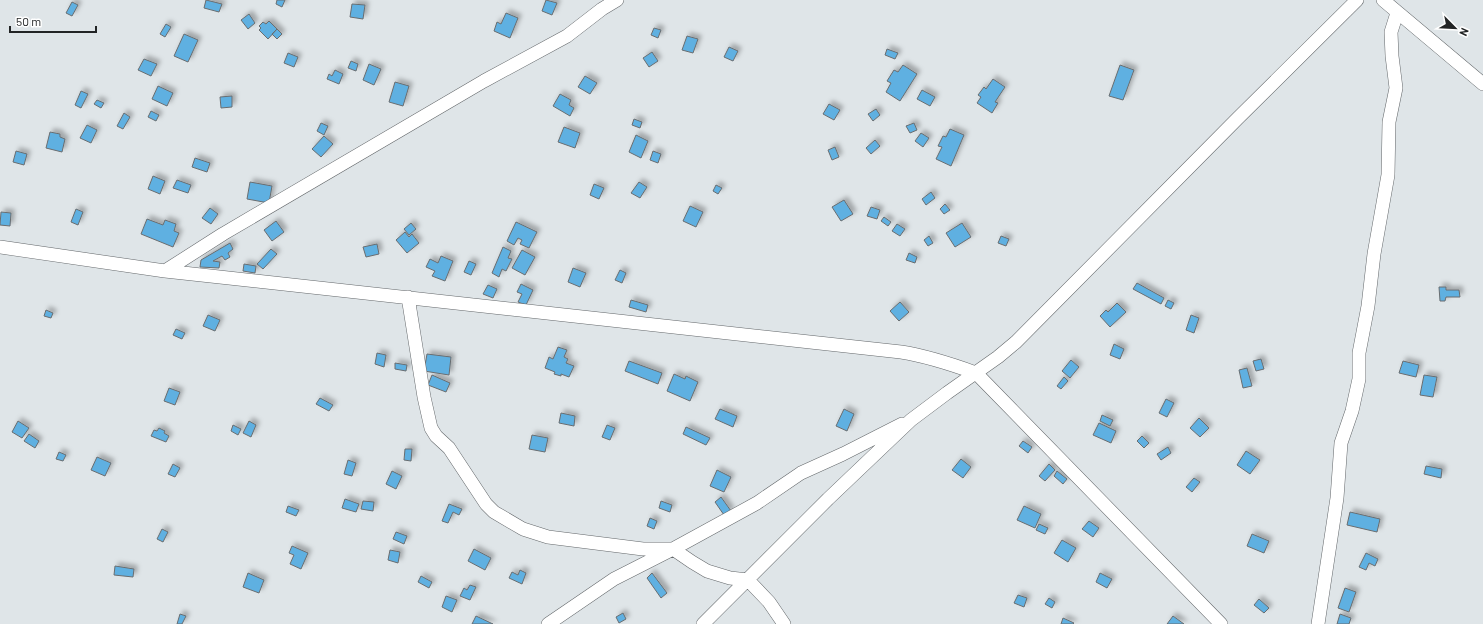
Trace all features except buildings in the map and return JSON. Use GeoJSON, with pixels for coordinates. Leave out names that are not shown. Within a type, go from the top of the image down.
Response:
{"type":"FeatureCollection","features":[{"type":"Feature","properties":{"kind":"street"},"geometry":{"type":"LineString","coordinates":[[165,271],[223,234],[484,81],[567,36],[602,9],[617,0]]}},
{"type":"Feature","properties":{"kind":"street"},"geometry":{"type":"LineString","coordinates":[[703,624],[828,499],[911,420],[998,357],[1016,342],[1236,119],[1357,0]]}},
{"type":"Feature","properties":{"kind":"street"},"geometry":{"type":"LineString","coordinates":[[1383,0],[1483,84]]}},
{"type":"Feature","properties":{"kind":"street"},"geometry":{"type":"LineString","coordinates":[[1318,624],[1337,498],[1341,443],[1352,411],[1359,378],[1359,353],[1368,306],[1374,254],[1388,175],[1389,122],[1396,88],[1391,32],[1397,13]]}},
{"type":"Feature","properties":{"kind":"street"},"geometry":{"type":"LineString","coordinates":[[0,247],[165,271],[901,352],[948,362],[976,373],[1221,624]]}},
{"type":"Feature","properties":{"kind":"street"},"geometry":{"type":"LineString","coordinates":[[408,297],[424,397],[431,428],[436,436],[449,448],[486,504],[494,512],[523,529],[548,536],[642,549],[673,549],[707,571],[730,578],[748,580],[769,602],[784,624]]}},
{"type":"Feature","properties":{"kind":"street"},"geometry":{"type":"LineString","coordinates":[[548,624],[614,579],[757,503],[801,473],[911,420]]}}]}
